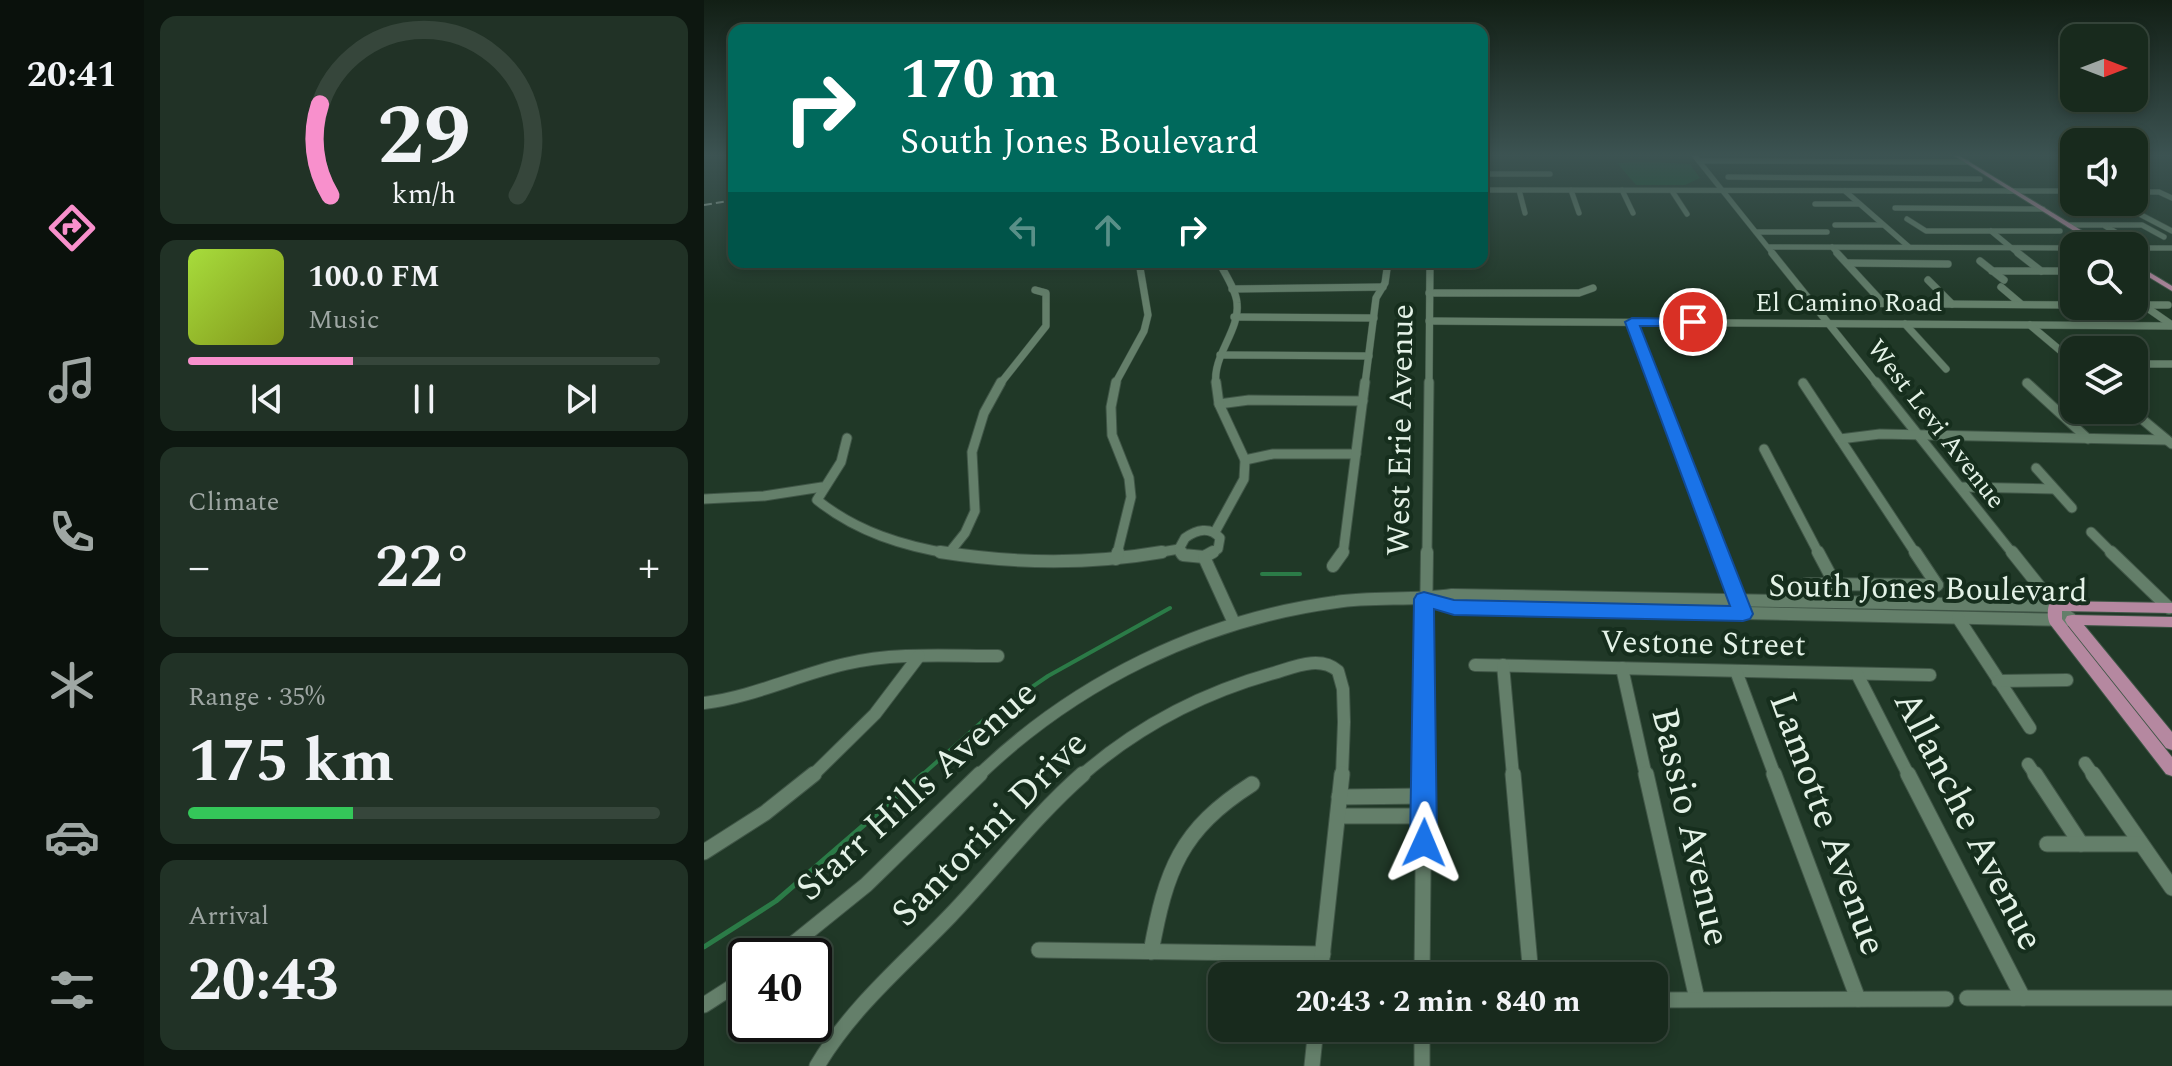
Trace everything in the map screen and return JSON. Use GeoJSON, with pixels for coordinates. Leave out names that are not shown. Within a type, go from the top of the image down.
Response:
{"type":"FeatureCollection","features":[{"type":"Feature","properties":{"kind":"main road"},"geometry":{"type":"LineString","coordinates":[[2036,205],[2080,232]]}},
{"type":"Feature","properties":{"kind":"main road"},"geometry":{"type":"LineString","coordinates":[[2148,274],[2172,289]]}},
{"type":"Feature","properties":{"kind":"main road"},"geometry":{"type":"LineString","coordinates":[[2055,613],[2172,769]]}},
{"type":"Feature","properties":{"kind":"main road","name":"South Jones Boulevard"},"geometry":{"type":"LineString","coordinates":[[2055,613],[2171,613]]}},
{"type":"Feature","properties":{"kind":"main road","name":"South Jones Boulevard"},"geometry":{"type":"LineString","coordinates":[[2072,620],[2171,613]]}},
{"type":"Feature","properties":{"kind":"main road"},"geometry":{"type":"LineString","coordinates":[[2072,620],[2172,743]]}},
{"type":"Feature","properties":{"kind":"street"},"geometry":{"type":"LineString","coordinates":[[1523,205],[1525,213]]}},
{"type":"Feature","properties":{"kind":"street"},"geometry":{"type":"LineString","coordinates":[[1576,205],[1579,213]]}},
{"type":"Feature","properties":{"kind":"street"},"geometry":{"type":"LineString","coordinates":[[1629,205],[1633,213]]}},
{"type":"Feature","properties":{"kind":"street"},"geometry":{"type":"LineString","coordinates":[[1681,205],[1687,214]]}},
{"type":"Feature","properties":{"kind":"street","name":"West Levi Avenue"},"geometry":{"type":"LineString","coordinates":[[1734,205],[1921,437],[2055,613]]}},
{"type":"Feature","properties":{"kind":"street"},"geometry":{"type":"LineString","coordinates":[[1860,205],[1909,247]]}},
{"type":"Feature","properties":{"kind":"street"},"geometry":{"type":"LineString","coordinates":[[1911,205],[1915,208]]}},
{"type":"Feature","properties":{"kind":"street"},"geometry":{"type":"LineString","coordinates":[[1940,205],[1945,208]]}},
{"type":"Feature","properties":{"kind":"street"},"geometry":{"type":"LineString","coordinates":[[1994,205],[2000,209]]}},
{"type":"Feature","properties":{"kind":"street"},"geometry":{"type":"LineString","coordinates":[[1895,208],[2043,209]]}},
{"type":"Feature","properties":{"kind":"street"},"geometry":{"type":"LineString","coordinates":[[2143,216],[2172,231]]}},
{"type":"Feature","properties":{"kind":"street"},"geometry":{"type":"LineString","coordinates":[[1907,219],[1923,230],[2060,231]]}},
{"type":"Feature","properties":{"kind":"street"},"geometry":{"type":"LineString","coordinates":[[1947,219],[1961,231]]}},
{"type":"Feature","properties":{"kind":"street"},"geometry":{"type":"LineString","coordinates":[[1987,220],[2003,231]]}},
{"type":"Feature","properties":{"kind":"street"},"geometry":{"type":"LineString","coordinates":[[2027,220],[2044,231]]}},
{"type":"Feature","properties":{"kind":"street"},"geometry":{"type":"LineString","coordinates":[[1835,225],[1883,225]]}},
{"type":"Feature","properties":{"kind":"street"},"geometry":{"type":"LineString","coordinates":[[2069,225],[2142,225],[2164,237]]}},
{"type":"Feature","properties":{"kind":"street"},"geometry":{"type":"LineString","coordinates":[[2103,225],[2115,232]]}},
{"type":"Feature","properties":{"kind":"street"},"geometry":{"type":"LineString","coordinates":[[1991,231],[2041,271]]}},
{"type":"Feature","properties":{"kind":"street"},"geometry":{"type":"LineString","coordinates":[[1756,232],[1827,232]]}},
{"type":"Feature","properties":{"kind":"street"},"geometry":{"type":"LineString","coordinates":[[1769,247],[2060,248]]}},
{"type":"Feature","properties":{"kind":"street"},"geometry":{"type":"LineString","coordinates":[[1832,247],[1883,303]]}},
{"type":"Feature","properties":{"kind":"street"},"geometry":{"type":"LineString","coordinates":[[2148,248],[2172,248]]}},
{"type":"Feature","properties":{"kind":"street"},"geometry":{"type":"LineString","coordinates":[[1980,261],[2022,304]]}},
{"type":"Feature","properties":{"kind":"street"},"geometry":{"type":"LineString","coordinates":[[1847,263],[1948,264]]}},
{"type":"Feature","properties":{"kind":"street"},"geometry":{"type":"LineString","coordinates":[[1116,559],[1131,497],[1129,478],[1112,435],[1111,407],[1114,386],[1144,331],[1148,315],[1140,268]]}},
{"type":"Feature","properties":{"kind":"street"},"geometry":{"type":"LineString","coordinates":[[1215,532],[1244,479],[1245,460],[1219,404],[1215,378],[1237,300],[1222,268]]}},
{"type":"Feature","properties":{"kind":"street"},"geometry":{"type":"LineString","coordinates":[[1333,566],[1343,555],[1376,298],[1383,287],[1387,268]]}},
{"type":"Feature","properties":{"kind":"street","name":"West Erie Avenue"},"geometry":{"type":"LineString","coordinates":[[1422,962],[1430,268]]}},
{"type":"Feature","properties":{"kind":"street"},"geometry":{"type":"LineString","coordinates":[[1992,271],[2060,271]]}},
{"type":"Feature","properties":{"kind":"street"},"geometry":{"type":"LineString","coordinates":[[1928,280],[1952,304]]}},
{"type":"Feature","properties":{"kind":"street"},"geometry":{"type":"LineString","coordinates":[[1232,289],[1383,287]]}},
{"type":"Feature","properties":{"kind":"street"},"geometry":{"type":"LineString","coordinates":[[1429,293],[1579,293],[1593,288]]}},
{"type":"Feature","properties":{"kind":"street"},"geometry":{"type":"LineString","coordinates":[[949,553],[976,515],[976,494],[970,474],[972,451],[994,388],[1046,326],[1046,293],[1035,290]]}},
{"type":"Feature","properties":{"kind":"street"},"geometry":{"type":"LineString","coordinates":[[1814,303],[2060,305]]}},
{"type":"Feature","properties":{"kind":"street"},"geometry":{"type":"LineString","coordinates":[[2148,305],[2168,305]]}},
{"type":"Feature","properties":{"kind":"street"},"geometry":{"type":"LineString","coordinates":[[2148,311],[2172,325]]}},
{"type":"Feature","properties":{"kind":"street"},"geometry":{"type":"LineString","coordinates":[[1234,317],[1374,318]]}},
{"type":"Feature","properties":{"kind":"street","name":"El Camino Road"},"geometry":{"type":"LineString","coordinates":[[1429,321],[2172,325]]}},
{"type":"Feature","properties":{"kind":"street"},"geometry":{"type":"LineString","coordinates":[[1632,322],[1743,614]]}},
{"type":"Feature","properties":{"kind":"street"},"geometry":{"type":"LineString","coordinates":[[1905,324],[1946,369]]}},
{"type":"Feature","properties":{"kind":"street"},"geometry":{"type":"LineString","coordinates":[[2029,325],[2060,350]]}},
{"type":"Feature","properties":{"kind":"street"},"geometry":{"type":"LineString","coordinates":[[1220,355],[1369,356]]}},
{"type":"Feature","properties":{"kind":"street"},"geometry":{"type":"LineString","coordinates":[[2148,364],[2172,364]]}},
{"type":"Feature","properties":{"kind":"street"},"geometry":{"type":"LineString","coordinates":[[2161,364],[2172,372]]}},
{"type":"Feature","properties":{"kind":"street"},"geometry":{"type":"LineString","coordinates":[[1803,383],[1937,585],[1806,584]]}},
{"type":"Feature","properties":{"kind":"street"},"geometry":{"type":"LineString","coordinates":[[2027,383],[2088,439]]}},
{"type":"Feature","properties":{"kind":"street"},"geometry":{"type":"LineString","coordinates":[[1219,404],[1249,400],[1363,401]]}},
{"type":"Feature","properties":{"kind":"street"},"geometry":{"type":"LineString","coordinates":[[2148,424],[2169,442]]}},
{"type":"Feature","properties":{"kind":"street"},"geometry":{"type":"LineString","coordinates":[[1840,439],[1908,441],[1921,437],[2169,442]]}},
{"type":"Feature","properties":{"kind":"street"},"geometry":{"type":"LineString","coordinates":[[847,438],[849,445],[817,500],[829,513],[860,529],[949,553],[1068,563],[1179,549]]}},
{"type":"Feature","properties":{"kind":"street"},"geometry":{"type":"LineString","coordinates":[[1764,449],[1835,584]]}},
{"type":"Feature","properties":{"kind":"street"},"geometry":{"type":"LineString","coordinates":[[1245,460],[1273,454],[1356,454]]}},
{"type":"Feature","properties":{"kind":"street"},"geometry":{"type":"LineString","coordinates":[[2036,468],[2072,508]]}},
{"type":"Feature","properties":{"kind":"street"},"geometry":{"type":"LineString","coordinates":[[704,499],[764,496],[822,487]]}},
{"type":"Feature","properties":{"kind":"street"},"geometry":{"type":"LineString","coordinates":[[1960,487],[2054,489]]}},
{"type":"Feature","properties":{"kind":"street"},"geometry":{"type":"LineString","coordinates":[[1205,530],[1215,532],[1220,538],[1220,545],[1204,557],[1187,557],[1179,549],[1180,543],[1189,534],[1205,530]]}},
{"type":"Feature","properties":{"kind":"street"},"geometry":{"type":"LineString","coordinates":[[2091,532],[2171,613]]}},
{"type":"Feature","properties":{"kind":"street"},"geometry":{"type":"LineString","coordinates":[[1204,557],[1234,623]]}},
{"type":"Feature","properties":{"kind":"street","name":"South Jones Boulevard"},"geometry":{"type":"LineString","coordinates":[[1424,599],[1452,595],[1738,600],[2055,613],[2072,620]]}},
{"type":"Feature","properties":{"kind":"street","name":"South Jones Boulevard"},"geometry":{"type":"LineString","coordinates":[[1424,599],[1454,607],[1743,614],[1958,618],[2055,613]]}},
{"type":"Feature","properties":{"kind":"street","name":"Starr Hills Avenue"},"geometry":{"type":"LineString","coordinates":[[800,938],[866,885],[983,771],[1058,709],[1134,664],[1234,623],[1339,601],[1424,599]]}},
{"type":"Feature","properties":{"kind":"street"},"geometry":{"type":"LineString","coordinates":[[1958,618],[2030,728]]}},
{"type":"Feature","properties":{"kind":"street"},"geometry":{"type":"LineString","coordinates":[[704,852],[768,809],[845,746],[885,703],[919,656]]}},
{"type":"Feature","properties":{"kind":"street"},"geometry":{"type":"LineString","coordinates":[[704,703],[767,690],[845,664],[919,656],[998,656]]}},
{"type":"Feature","properties":{"kind":"street","name":"Santorini Drive"},"geometry":{"type":"LineString","coordinates":[[817,1066],[838,1030],[876,985],[945,920],[1048,808],[1099,761],[1159,720],[1220,691],[1325,663],[1337,669],[1343,679],[1339,797]]}},
{"type":"Feature","properties":{"kind":"street","name":"Vestone Street"},"geometry":{"type":"LineString","coordinates":[[1475,665],[1930,675]]}},
{"type":"Feature","properties":{"kind":"street"},"geometry":{"type":"LineString","coordinates":[[1503,665],[1530,962]]}},
{"type":"Feature","properties":{"kind":"street","name":"Bassio Avenue"},"geometry":{"type":"LineString","coordinates":[[1622,668],[1697,999]]}},
{"type":"Feature","properties":{"kind":"street","name":"Lamotte Avenue"},"geometry":{"type":"LineString","coordinates":[[1736,671],[1858,999]]}},
{"type":"Feature","properties":{"kind":"street","name":"Allanche Avenue"},"geometry":{"type":"LineString","coordinates":[[1857,674],[2023,998]]}},
{"type":"Feature","properties":{"kind":"street"},"geometry":{"type":"LineString","coordinates":[[1998,681],[2067,680]]}},
{"type":"Feature","properties":{"kind":"street"},"geometry":{"type":"LineString","coordinates":[[2085,763],[2172,888]]}},
{"type":"Feature","properties":{"kind":"street"},"geometry":{"type":"LineString","coordinates":[[2028,764],[2081,844]]}},
{"type":"Feature","properties":{"kind":"street"},"geometry":{"type":"LineString","coordinates":[[1151,952],[1157,916],[1179,851],[1207,814],[1252,784]]}},
{"type":"Feature","properties":{"kind":"street"},"geometry":{"type":"LineString","coordinates":[[1322,962],[1339,797],[1424,796]]}},
{"type":"Feature","properties":{"kind":"street"},"geometry":{"type":"LineString","coordinates":[[1338,816],[1424,816]]}},
{"type":"Feature","properties":{"kind":"street"},"geometry":{"type":"LineString","coordinates":[[2047,844],[2141,844]]}},
{"type":"Feature","properties":{"kind":"street"},"geometry":{"type":"LineString","coordinates":[[1039,950],[1323,954]]}},
{"type":"Feature","properties":{"kind":"street"},"geometry":{"type":"LineString","coordinates":[[704,1005],[728,990]]}},
{"type":"Feature","properties":{"kind":"street"},"geometry":{"type":"LineString","coordinates":[[1967,998],[2172,998]]}},
{"type":"Feature","properties":{"kind":"street"},"geometry":{"type":"LineString","coordinates":[[1668,1000],[1946,999]]}},
{"type":"Feature","properties":{"kind":"street"},"geometry":{"type":"LineString","coordinates":[[1312,1066],[1315,1042]]}},
{"type":"Feature","properties":{"kind":"street"},"geometry":{"type":"LineString","coordinates":[[1422,1042],[1422,1066]]}},
{"type":"Feature","properties":{"kind":"waterway"},"geometry":{"type":"LineString","coordinates":[[1262,574],[1300,574]]}},
{"type":"Feature","properties":{"kind":"waterway"},"geometry":{"type":"LineString","coordinates":[[921,776],[985,719],[1048,676],[1170,608]]}},
{"type":"Feature","properties":{"kind":"waterway"},"geometry":{"type":"LineString","coordinates":[[704,947],[776,901],[923,774]]}},
{"type":"Feature","properties":{"kind":"route"},"geometry":{"type":"LineString","coordinates":[[1424,843],[1424,599],[1454,607],[1743,614],[1632,322],[1693,322]]}}]}
